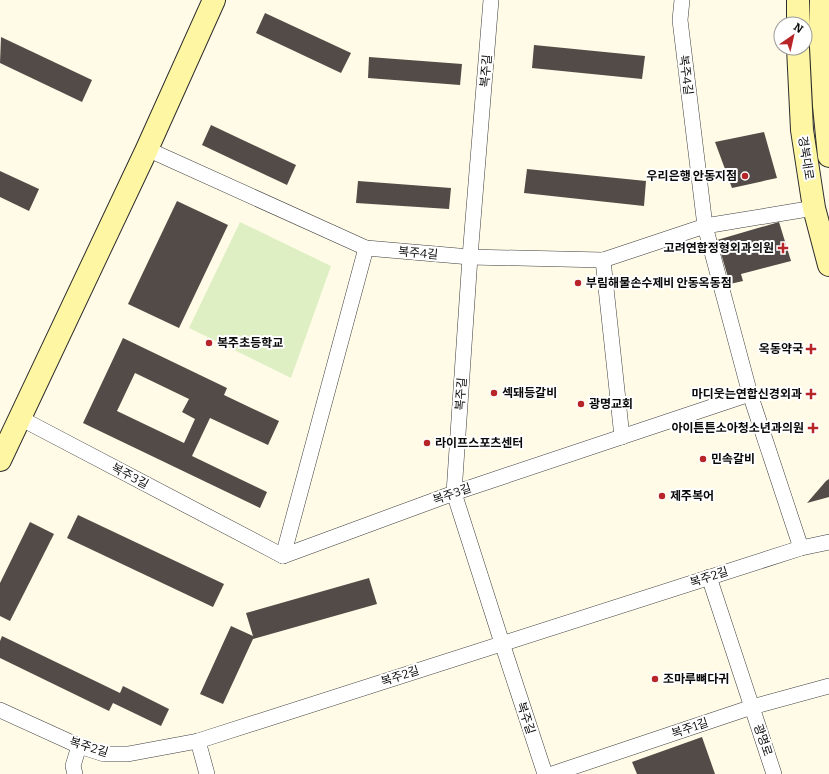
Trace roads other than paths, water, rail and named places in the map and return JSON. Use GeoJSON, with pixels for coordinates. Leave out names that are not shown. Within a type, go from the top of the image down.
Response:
{"type":"FeatureCollection","features":[{"type":"Feature","properties":{"kind":"street"},"geometry":{"type":"LineString","coordinates":[[0,460],[147,149],[214,0]]}},
{"type":"Feature","properties":{"kind":"street","name":"복주길"},"geometry":{"type":"LineString","coordinates":[[491,0],[470,257],[454,493],[545,774]]}},
{"type":"Feature","properties":{"kind":"street","name":"복주4길"},"geometry":{"type":"LineString","coordinates":[[682,0],[680,20],[705,226]]}},
{"type":"Feature","properties":{"kind":"street"},"geometry":{"type":"LineString","coordinates":[[798,0],[798,16]]}},
{"type":"Feature","properties":{"kind":"street","name":"경북대로"},"geometry":{"type":"LineString","coordinates":[[821,0],[821,59],[829,156]]}},
{"type":"Feature","properties":{"kind":"street","name":"경북대로"},"geometry":{"type":"LineString","coordinates":[[798,56],[802,130],[814,208],[829,265]]}},
{"type":"Feature","properties":{"kind":"street","name":"복주4길"},"geometry":{"type":"LineString","coordinates":[[147,149],[366,248],[470,257],[603,260],[705,226],[814,208]]}},
{"type":"Feature","properties":{"kind":"street"},"geometry":{"type":"LineString","coordinates":[[705,226],[750,394],[801,548]]}},
{"type":"Feature","properties":{"kind":"street"},"geometry":{"type":"LineString","coordinates":[[283,556],[366,248]]}},
{"type":"Feature","properties":{"kind":"street"},"geometry":{"type":"LineString","coordinates":[[603,260],[622,437]]}},
{"type":"Feature","properties":{"kind":"street","name":"복주3길"},"geometry":{"type":"LineString","coordinates":[[20,418],[283,556],[454,493],[750,394]]}},
{"type":"Feature","properties":{"kind":"street","name":"복주2길"},"geometry":{"type":"LineString","coordinates":[[0,710],[79,746],[104,754],[128,754],[198,741],[709,577],[801,548],[829,542]]}},
{"type":"Feature","properties":{"kind":"street","name":"광명로"},"geometry":{"type":"LineString","coordinates":[[709,577],[774,774]]}},
{"type":"Feature","properties":{"kind":"street","name":"복주1길"},"geometry":{"type":"LineString","coordinates":[[552,774],[752,707],[829,686]]}},
{"type":"Feature","properties":{"kind":"street"},"geometry":{"type":"LineString","coordinates":[[198,741],[207,774]]}},
{"type":"Feature","properties":{"kind":"street"},"geometry":{"type":"LineString","coordinates":[[75,774],[73,766],[79,746]]}},
{"type":"Feature","properties":{"kind":"place","name":"우리은행 안동지점"},"geometry":{"type":"Point","coordinates":[745,176]}},
{"type":"Feature","properties":{"kind":"place","name":"고려연합정형외과의원"},"geometry":{"type":"Point","coordinates":[783,248]}},
{"type":"Feature","properties":{"kind":"place","name":"부림해물손수제비 안동옥동점"},"geometry":{"type":"Point","coordinates":[578,283]}},
{"type":"Feature","properties":{"kind":"place","name":"복주초등학교"},"geometry":{"type":"Point","coordinates":[209,343]}},
{"type":"Feature","properties":{"kind":"place","name":"옥동약국"},"geometry":{"type":"Point","coordinates":[811,349]}},
{"type":"Feature","properties":{"kind":"place","name":"섹돼등갈비"},"geometry":{"type":"Point","coordinates":[494,393]}},
{"type":"Feature","properties":{"kind":"place","name":"마디웃는연합신경외과"},"geometry":{"type":"Point","coordinates":[811,394]}},
{"type":"Feature","properties":{"kind":"place","name":"광명교회"},"geometry":{"type":"Point","coordinates":[581,404]}},
{"type":"Feature","properties":{"kind":"place","name":"아이튼튼소아청소년과의원"},"geometry":{"type":"Point","coordinates":[813,428]}},
{"type":"Feature","properties":{"kind":"place","name":"라이프스포츠센터"},"geometry":{"type":"Point","coordinates":[427,443]}},
{"type":"Feature","properties":{"kind":"place","name":"민속갈비"},"geometry":{"type":"Point","coordinates":[703,459]}},
{"type":"Feature","properties":{"kind":"place","name":"제주복어"},"geometry":{"type":"Point","coordinates":[662,496]}},
{"type":"Feature","properties":{"kind":"place","name":"조마루뼈다귀"},"geometry":{"type":"Point","coordinates":[655,679]}}]}
